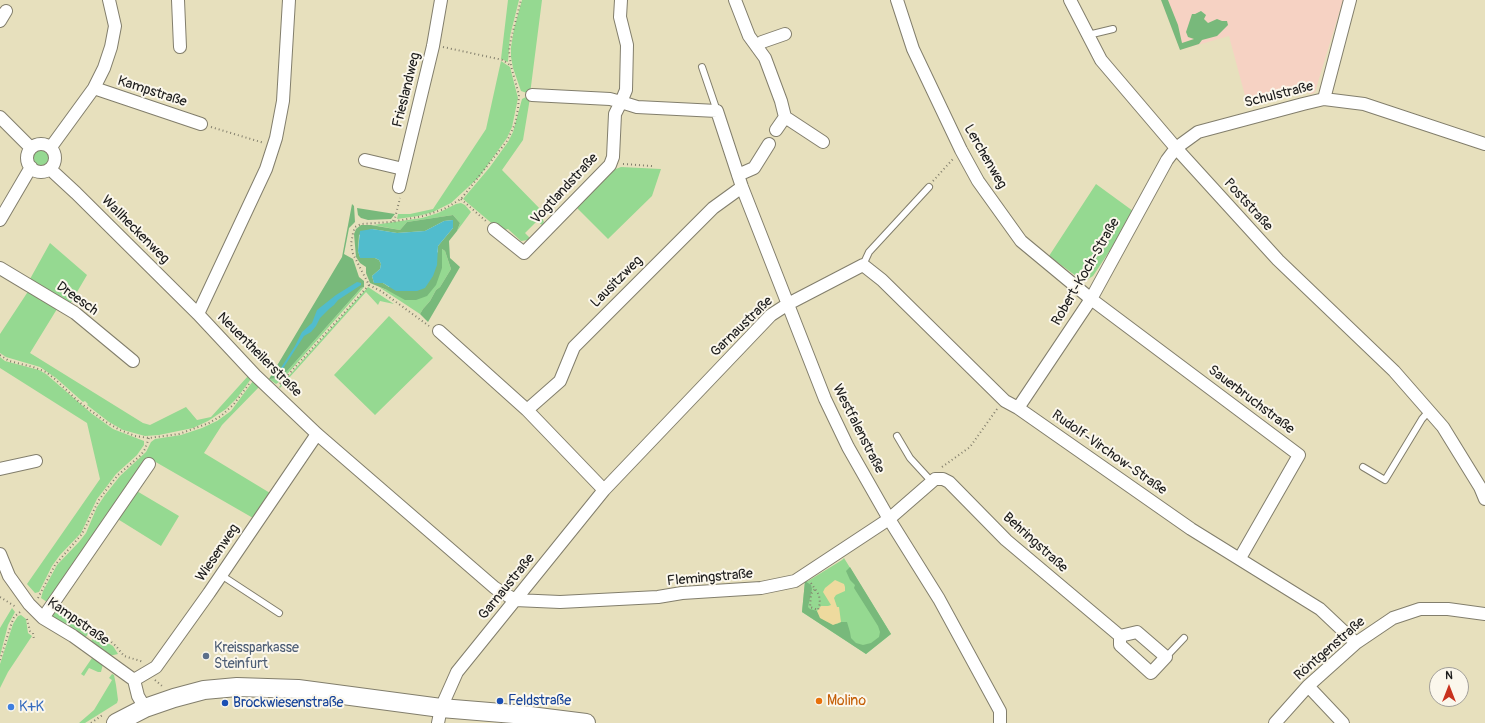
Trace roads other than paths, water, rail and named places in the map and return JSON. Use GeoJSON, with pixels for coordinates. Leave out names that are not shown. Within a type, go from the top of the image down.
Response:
{"type":"FeatureCollection","features":[{"type":"Feature","properties":{"kind":"main road"},"geometry":{"type":"LineString","coordinates":[[116,723],[145,708],[204,690],[224,687],[268,687],[298,689],[440,715],[499,712],[578,723]]}},
{"type":"Feature","properties":{"kind":"street","name":"Kampstraße"},"geometry":{"type":"LineString","coordinates":[[51,147],[94,88],[104,68],[111,47],[115,26],[109,0]]}},
{"type":"Feature","properties":{"kind":"street"},"geometry":{"type":"LineString","coordinates":[[178,0],[180,47]]}},
{"type":"Feature","properties":{"kind":"street","name":"Neuentheilerstraße"},"geometry":{"type":"LineString","coordinates":[[288,0],[283,101],[276,138],[266,169],[198,314],[255,375],[317,434],[495,588],[515,600]]}},
{"type":"Feature","properties":{"kind":"street","name":"Frieslandweg"},"geometry":{"type":"LineString","coordinates":[[399,187],[433,46],[441,0]]}},
{"type":"Feature","properties":{"kind":"street","name":"Vogtlandstraße"},"geometry":{"type":"LineString","coordinates":[[494,229],[524,253],[611,163],[613,157],[615,114],[626,90],[627,45],[620,17],[621,0]]}},
{"type":"Feature","properties":{"kind":"street"},"geometry":{"type":"LineString","coordinates":[[735,0],[749,36],[765,58],[781,101],[785,117],[823,142]]}},
{"type":"Feature","properties":{"kind":"street","name":"Lerchenweg"},"geometry":{"type":"LineString","coordinates":[[897,0],[913,50],[961,150],[978,181],[1021,241],[1091,299]]}},
{"type":"Feature","properties":{"kind":"street","name":"Poststraße"},"geometry":{"type":"LineString","coordinates":[[1070,0],[1101,60],[1176,148],[1278,260],[1394,371],[1443,427],[1482,482],[1485,499]]}},
{"type":"Feature","properties":{"kind":"street"},"geometry":{"type":"LineString","coordinates":[[1324,99],[1350,0]]}},
{"type":"Feature","properties":{"kind":"street"},"geometry":{"type":"LineString","coordinates":[[757,47],[762,42],[785,34]]}},
{"type":"Feature","properties":{"kind":"street","name":"Kampstraße"},"geometry":{"type":"LineString","coordinates":[[94,88],[201,124]]}},
{"type":"Feature","properties":{"kind":"street"},"geometry":{"type":"LineString","coordinates":[[532,95],[610,99],[637,107],[717,111],[738,175],[754,168],[769,144]]}},
{"type":"Feature","properties":{"kind":"street","name":"Schulstraße"},"geometry":{"type":"LineString","coordinates":[[1176,148],[1198,132],[1324,99],[1364,104],[1485,144]]}},
{"type":"Feature","properties":{"kind":"street"},"geometry":{"type":"LineString","coordinates":[[0,117],[31,148]]}},
{"type":"Feature","properties":{"kind":"street"},"geometry":{"type":"LineString","coordinates":[[776,130],[785,117]]}},
{"type":"Feature","properties":{"kind":"street"},"geometry":{"type":"LineString","coordinates":[[43,143],[51,147],[56,158],[53,166],[42,172],[34,170],[27,160],[28,151],[38,144],[43,143]]}},
{"type":"Feature","properties":{"kind":"street","name":"Robert-Koch-Straße"},"geometry":{"type":"LineString","coordinates":[[1018,408],[1091,299],[1167,160],[1176,148]]}},
{"type":"Feature","properties":{"kind":"street"},"geometry":{"type":"LineString","coordinates":[[365,160],[403,169]]}},
{"type":"Feature","properties":{"kind":"street"},"geometry":{"type":"LineString","coordinates":[[0,220],[31,167]]}},
{"type":"Feature","properties":{"kind":"street","name":"Wallheckenweg"},"geometry":{"type":"LineString","coordinates":[[50,169],[198,314]]}},
{"type":"Feature","properties":{"kind":"street","name":"Westfalenstraße"},"geometry":{"type":"LineString","coordinates":[[738,175],[825,399],[848,447],[889,519],[940,598],[1000,711],[1000,723]]}},
{"type":"Feature","properties":{"kind":"street","name":"Lausitzweg"},"geometry":{"type":"LineString","coordinates":[[527,410],[560,381],[574,346],[713,208],[742,187]]}},
{"type":"Feature","properties":{"kind":"street","name":"Garnaustraße"},"geometry":{"type":"LineString","coordinates":[[440,715],[457,672],[604,490],[771,315],[788,304],[863,265]]}},
{"type":"Feature","properties":{"kind":"street","name":"Rudolf-Virchow-Straße"},"geometry":{"type":"LineString","coordinates":[[863,265],[882,280],[1006,402],[1018,408],[1192,529],[1320,609],[1356,643]]}},
{"type":"Feature","properties":{"kind":"street","name":"Dreesch"},"geometry":{"type":"LineString","coordinates":[[0,268],[75,313],[133,361]]}},
{"type":"Feature","properties":{"kind":"street","name":"Sauerbruchstraße"},"geometry":{"type":"LineString","coordinates":[[1091,299],[1299,455],[1240,558]]}},
{"type":"Feature","properties":{"kind":"street"},"geometry":{"type":"LineString","coordinates":[[439,331],[527,410],[604,490]]}},
{"type":"Feature","properties":{"kind":"street","name":"Wiesenweg"},"geometry":{"type":"LineString","coordinates":[[134,680],[156,667],[317,434]]}},
{"type":"Feature","properties":{"kind":"street"},"geometry":{"type":"LineString","coordinates":[[0,469],[36,461]]}},
{"type":"Feature","properties":{"kind":"street"},"geometry":{"type":"LineString","coordinates":[[43,618],[149,464]]}},
{"type":"Feature","properties":{"kind":"street","name":"Behringstraße"},"geometry":{"type":"LineString","coordinates":[[933,481],[943,479],[949,482],[1006,540],[1120,636],[1120,646],[1151,673],[1166,657]]}},
{"type":"Feature","properties":{"kind":"street"},"geometry":{"type":"LineString","coordinates":[[889,519],[933,481]]}},
{"type":"Feature","properties":{"kind":"street","name":"Flemingstraße"},"geometry":{"type":"LineString","coordinates":[[515,600],[560,602],[658,597],[682,593],[761,588],[795,581],[889,519]]}},
{"type":"Feature","properties":{"kind":"street","name":"Kampstraße"},"geometry":{"type":"LineString","coordinates":[[0,554],[5,578],[43,618],[74,636],[134,680]]}},
{"type":"Feature","properties":{"kind":"street","name":"Röntgenstraße"},"geometry":{"type":"LineString","coordinates":[[1275,723],[1308,686],[1356,643],[1393,618],[1420,609],[1448,609],[1485,614]]}},
{"type":"Feature","properties":{"kind":"street"},"geometry":{"type":"LineString","coordinates":[[1120,636],[1137,632],[1166,657]]}},
{"type":"Feature","properties":{"kind":"street"},"geometry":{"type":"LineString","coordinates":[[134,680],[138,696],[145,708]]}},
{"type":"Feature","properties":{"kind":"street"},"geometry":{"type":"LineString","coordinates":[[1308,686],[1343,723]]}},
{"type":"Feature","properties":{"kind":"lane"},"geometry":{"type":"LineString","coordinates":[[1088,35],[1113,29]]}},
{"type":"Feature","properties":{"kind":"lane"},"geometry":{"type":"LineString","coordinates":[[702,67],[717,111]]}},
{"type":"Feature","properties":{"kind":"lane"},"geometry":{"type":"LineString","coordinates":[[863,265],[869,252],[929,187]]}},
{"type":"Feature","properties":{"kind":"lane"},"geometry":{"type":"LineString","coordinates":[[1362,467],[1385,480],[1422,419],[1429,411]]}},
{"type":"Feature","properties":{"kind":"lane","name":"Behringstraße"},"geometry":{"type":"LineString","coordinates":[[897,436],[910,458],[933,481]]}},
{"type":"Feature","properties":{"kind":"lane"},"geometry":{"type":"LineString","coordinates":[[221,575],[279,613]]}},
{"type":"Feature","properties":{"kind":"lane"},"geometry":{"type":"LineString","coordinates":[[1166,657],[1184,638]]}},
{"type":"Feature","properties":{"kind":"water"},"geometry":{"type":"Polygon","coordinates":[[[453,220],[453,228],[438,246],[437,265],[433,276],[425,288],[417,291],[396,291],[383,283],[374,283],[372,276],[380,269],[381,264],[379,260],[375,258],[360,258],[358,251],[360,231],[372,229],[397,233],[425,231],[444,221],[453,220]]]}},
{"type":"Feature","properties":{"kind":"water"},"geometry":{"type":"Polygon","coordinates":[[[357,282],[361,283],[361,285],[338,300],[320,318],[311,332],[304,336],[282,370],[277,374],[302,332],[312,323],[317,310],[336,295],[357,282]]]}},
{"type":"Feature","properties":{"kind":"place","name":"Kreissparkasse Steinfurt"},"geometry":{"type":"Point","coordinates":[206,656]}},
{"type":"Feature","properties":{"kind":"place","name":"Feldstraße"},"geometry":{"type":"Point","coordinates":[500,701]}},
{"type":"Feature","properties":{"kind":"place","name":"Molino"},"geometry":{"type":"Point","coordinates":[819,701]}},
{"type":"Feature","properties":{"kind":"place","name":"Brockwiesenstraße"},"geometry":{"type":"Point","coordinates":[225,703]}},
{"type":"Feature","properties":{"kind":"place","name":"K+K"},"geometry":{"type":"Point","coordinates":[11,707]}}]}
